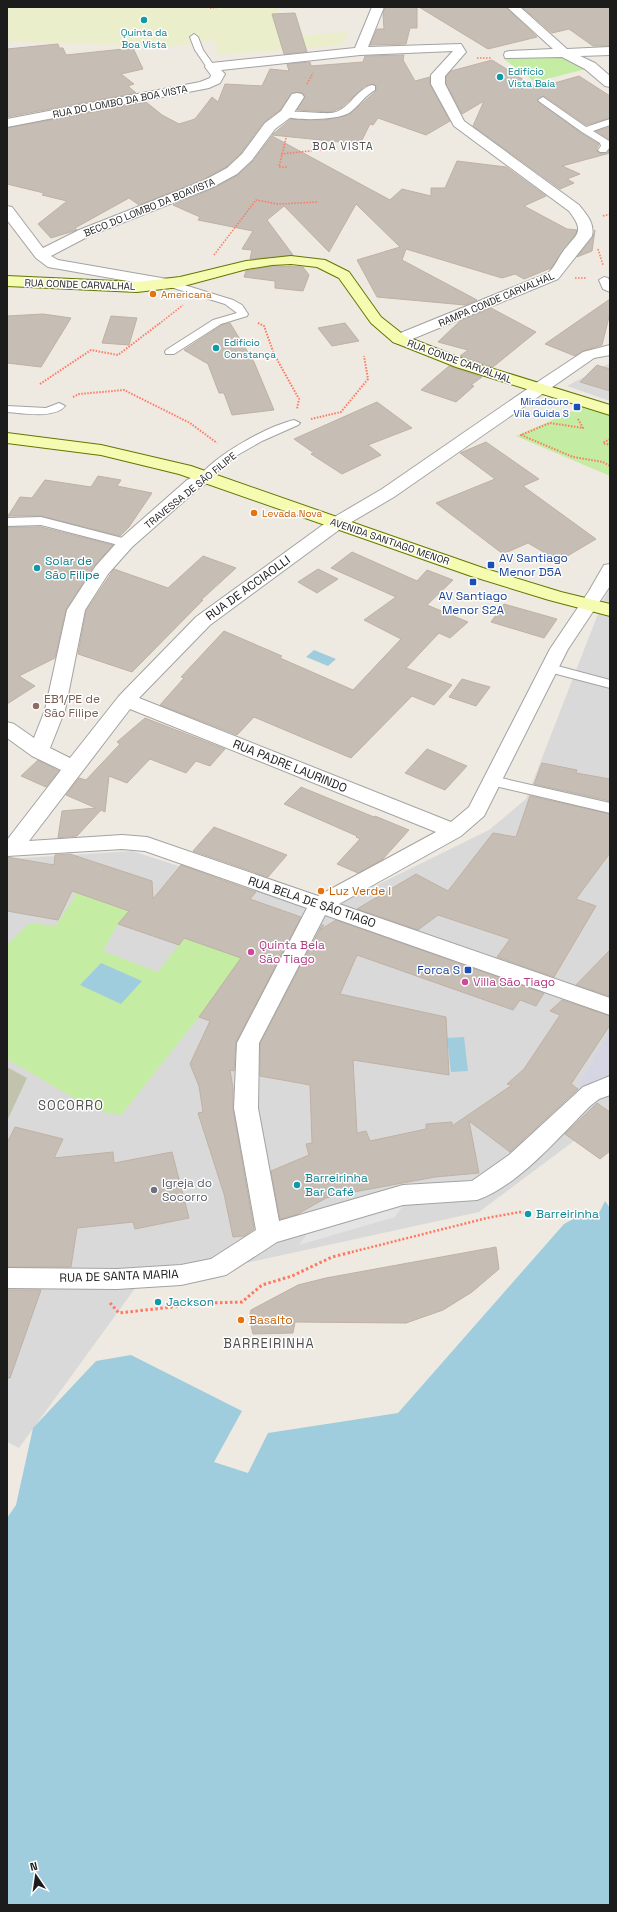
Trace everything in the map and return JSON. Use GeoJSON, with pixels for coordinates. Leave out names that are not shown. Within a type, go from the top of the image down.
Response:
{"type":"FeatureCollection","features":[{"type":"Feature","properties":{"kind":"street"},"geometry":{"type":"LineString","coordinates":[[360,51],[378,7]]}},
{"type":"Feature","properties":{"kind":"street"},"geometry":{"type":"LineString","coordinates":[[513,7],[564,53],[590,66],[610,83]]}},
{"type":"Feature","properties":{"kind":"street"},"geometry":{"type":"LineString","coordinates":[[211,67],[319,54],[456,47],[457,55],[438,75],[438,84],[459,123],[574,208],[586,227]]}},
{"type":"Feature","properties":{"kind":"street"},"geometry":{"type":"LineString","coordinates":[[510,56],[610,51]]}},
{"type":"Feature","properties":{"kind":"street","name":"RUA DO LOMBO DA BOA VISTA"},"geometry":{"type":"LineString","coordinates":[[7,123],[204,85],[215,80],[218,74],[211,67]]}},
{"type":"Feature","properties":{"kind":"street","name":"BECO DO LOMBO DA BOAVISTA"},"geometry":{"type":"LineString","coordinates":[[41,255],[84,233],[208,184],[232,171],[247,157],[270,126],[286,114],[297,98]]}},
{"type":"Feature","properties":{"kind":"street"},"geometry":{"type":"LineString","coordinates":[[7,210],[41,255],[53,264],[168,283]]}},
{"type":"Feature","properties":{"kind":"street","name":"RAMPA CONDE CARVALHAL"},"geometry":{"type":"LineString","coordinates":[[399,339],[553,276],[560,271],[571,252],[583,239],[586,227]]}},
{"type":"Feature","properties":{"kind":"street","name":"RUA CONDE CARVALHAL"},"geometry":{"type":"LineString","coordinates":[[7,281],[120,287],[168,283],[272,261],[292,260],[320,263],[344,274],[376,320],[399,339],[462,364],[606,409]]}},
{"type":"Feature","properties":{"kind":"street","name":"RUA DE ACCIAOLLI"},"geometry":{"type":"LineString","coordinates":[[10,849],[126,700],[203,621],[337,523],[388,492],[539,388],[589,356],[610,350]]}},
{"type":"Feature","properties":{"kind":"street","name":"AVENIDA SANTIAGO MENOR"},"geometry":{"type":"LineString","coordinates":[[7,438],[100,450],[152,462],[205,477],[477,572],[588,606],[610,610]]}},
{"type":"Feature","properties":{"kind":"street","name":"TRAVESSA DE SÃO FILIPE"},"geometry":{"type":"LineString","coordinates":[[39,751],[55,710],[76,610],[101,571],[126,543],[193,484],[205,477]]}},
{"type":"Feature","properties":{"kind":"street"},"geometry":{"type":"LineString","coordinates":[[269,1234],[246,1108],[248,1043],[319,905],[454,831],[477,811],[559,650],[610,569]]}},
{"type":"Feature","properties":{"kind":"street","name":"RUA PADRE LAURINDO"},"geometry":{"type":"LineString","coordinates":[[126,700],[454,831]]}},
{"type":"Feature","properties":{"kind":"street"},"geometry":{"type":"LineString","coordinates":[[7,728],[39,751],[73,768]]}},
{"type":"Feature","properties":{"kind":"street","name":"RUA BELA DE SÃO TIAGO"},"geometry":{"type":"LineString","coordinates":[[10,849],[122,842],[147,844],[610,1007]]}},
{"type":"Feature","properties":{"kind":"street","name":"RUA DE SANTA MARIA"},"geometry":{"type":"LineString","coordinates":[[7,1278],[91,1279],[181,1275],[217,1268],[269,1234],[403,1195],[477,1190],[518,1162],[582,1100],[591,1093],[610,1085]]}},
{"type":"Feature","properties":{"kind":"lane"},"geometry":{"type":"LineString","coordinates":[[194,37],[199,50],[211,67]]}},
{"type":"Feature","properties":{"kind":"lane"},"geometry":{"type":"LineString","coordinates":[[286,114],[322,116],[344,113],[365,91],[372,88]]}},
{"type":"Feature","properties":{"kind":"lane"},"geometry":{"type":"LineString","coordinates":[[543,100],[585,130],[604,141],[606,146],[604,150]]}},
{"type":"Feature","properties":{"kind":"lane"},"geometry":{"type":"LineString","coordinates":[[585,130],[610,122]]}},
{"type":"Feature","properties":{"kind":"lane"},"geometry":{"type":"LineString","coordinates":[[168,283],[230,302],[238,307],[244,314],[217,322],[170,352]]}},
{"type":"Feature","properties":{"kind":"lane"},"geometry":{"type":"LineString","coordinates":[[7,409],[47,411],[60,406]]}},
{"type":"Feature","properties":{"kind":"lane","name":"TRAVESSA DE SÃO FILIPE"},"geometry":{"type":"LineString","coordinates":[[205,477],[230,455],[258,439],[294,423]]}},
{"type":"Feature","properties":{"kind":"lane"},"geometry":{"type":"LineString","coordinates":[[7,522],[41,521],[126,543]]}},
{"type":"Feature","properties":{"kind":"lane"},"geometry":{"type":"LineString","coordinates":[[550,668],[610,684]]}},
{"type":"Feature","properties":{"kind":"lane"},"geometry":{"type":"LineString","coordinates":[[492,781],[610,808]]}},
{"type":"Feature","properties":{"kind":"path"},"geometry":{"type":"LineString","coordinates":[[210,8],[221,7]]}},
{"type":"Feature","properties":{"kind":"path"},"geometry":{"type":"LineString","coordinates":[[297,98],[312,77],[319,54]]}},
{"type":"Feature","properties":{"kind":"path"},"geometry":{"type":"LineString","coordinates":[[457,55],[481,58],[500,58],[510,56]]}},
{"type":"Feature","properties":{"kind":"path"},"geometry":{"type":"LineString","coordinates":[[287,167],[279,167],[281,154],[328,149]]}},
{"type":"Feature","properties":{"kind":"path"},"geometry":{"type":"LineString","coordinates":[[205,275],[204,269],[256,200],[278,204],[318,202]]}},
{"type":"Feature","properties":{"kind":"path"},"geometry":{"type":"LineString","coordinates":[[553,276],[607,284],[598,250],[586,227]]}},
{"type":"Feature","properties":{"kind":"path"},"geometry":{"type":"LineString","coordinates":[[40,384],[92,350],[118,355],[181,308],[194,292]]}},
{"type":"Feature","properties":{"kind":"path"},"geometry":{"type":"LineString","coordinates":[[244,314],[264,326],[274,354],[299,399],[294,423],[341,412],[368,379],[364,356]]}},
{"type":"Feature","properties":{"kind":"path"},"geometry":{"type":"LineString","coordinates":[[60,406],[79,394],[124,390],[190,423],[230,455]]}},
{"type":"Feature","properties":{"kind":"path"},"geometry":{"type":"LineString","coordinates":[[606,409],[584,407],[574,411],[583,428],[550,423],[521,435],[573,457],[603,462],[610,466]]}},
{"type":"Feature","properties":{"kind":"path"},"geometry":{"type":"LineString","coordinates":[[610,440],[608,439],[603,443],[610,445]]}},
{"type":"Feature","properties":{"kind":"path"},"geometry":{"type":"LineString","coordinates":[[91,1279],[119,1313],[208,1303],[242,1302],[262,1285],[292,1276],[332,1257],[487,1218],[520,1212],[528,1214]]}},
{"type":"Feature","properties":{"kind":"shaded area","name":"Quinta da Boa Vista"},"geometry":{"type":"Polygon","coordinates":[[[7,7],[277,7],[286,37],[347,32],[343,45],[218,55],[214,40],[170,47],[7,41],[7,7]]]}},
{"type":"Feature","properties":{"kind":"shaded area"},"geometry":{"type":"Polygon","coordinates":[[[610,363],[610,401],[567,386],[610,363]]]}},
{"type":"Feature","properties":{"kind":"shaded area"},"geometry":{"type":"Polygon","coordinates":[[[610,588],[610,1114],[479,1212],[136,1287],[19,1448],[7,1442],[7,859],[132,851],[322,912],[489,830],[526,799],[603,601],[610,588]]]}},
{"type":"Feature","properties":{"kind":"shaded area"},"geometry":{"type":"Polygon","coordinates":[[[610,1029],[610,1085],[591,1093],[579,1086],[610,1029]]]}},
{"type":"Feature","properties":{"kind":"shaded area"},"geometry":{"type":"Polygon","coordinates":[[[7,1067],[27,1078],[7,1121],[7,1067]]]}},
{"type":"Feature","properties":{"kind":"shaded area"},"geometry":{"type":"Polygon","coordinates":[[[407,1200],[395,1217],[299,1245],[313,1225],[407,1200]]]}},
{"type":"Feature","properties":{"kind":"green space"},"geometry":{"type":"Polygon","coordinates":[[[535,55],[562,57],[580,64],[586,69],[535,82],[504,59],[535,55]]]}},
{"type":"Feature","properties":{"kind":"green space"},"geometry":{"type":"Polygon","coordinates":[[[584,406],[610,413],[610,476],[516,436],[584,406]]]}},
{"type":"Feature","properties":{"kind":"green space"},"geometry":{"type":"Polygon","coordinates":[[[77,893],[129,911],[118,924],[103,951],[158,972],[184,938],[241,958],[199,1017],[121,1115],[96,1111],[7,1059],[7,945],[30,923],[56,926],[77,893]]]}},
{"type":"Feature","properties":{"kind":"water"},"geometry":{"type":"Polygon","coordinates":[[[314,650],[336,659],[328,666],[306,657],[314,650]]]}},
{"type":"Feature","properties":{"kind":"water"},"geometry":{"type":"Polygon","coordinates":[[[101,963],[142,981],[121,1004],[80,985],[101,963]]]}},
{"type":"Feature","properties":{"kind":"water"},"geometry":{"type":"Polygon","coordinates":[[[464,1037],[468,1071],[451,1072],[447,1038],[464,1037]]]}},
{"type":"Feature","properties":{"kind":"water"},"geometry":{"type":"Polygon","coordinates":[[[605,1201],[610,1208],[610,1905],[7,1905],[7,1518],[16,1505],[33,1428],[96,1361],[131,1355],[242,1411],[214,1462],[248,1473],[268,1433],[398,1413],[564,1224],[584,1213],[596,1219],[605,1201]]]}},
{"type":"Feature","properties":{"kind":"building"},"geometry":{"type":"Polygon","coordinates":[[[385,7],[417,7],[417,28],[410,28],[406,44],[370,45],[377,29],[384,29],[383,14],[385,7]]]}},
{"type":"Feature","properties":{"kind":"building"},"geometry":{"type":"Polygon","coordinates":[[[419,7],[506,7],[537,37],[488,49],[419,7]]]}},
{"type":"Feature","properties":{"kind":"building"},"geometry":{"type":"Polygon","coordinates":[[[522,7],[610,7],[610,46],[593,46],[569,29],[552,33],[522,7]]]}},
{"type":"Feature","properties":{"kind":"building"},"geometry":{"type":"Polygon","coordinates":[[[295,13],[307,52],[284,54],[272,14],[295,13]]]}},
{"type":"Feature","properties":{"kind":"building"},"geometry":{"type":"Polygon","coordinates":[[[58,44],[59,48],[63,48],[66,55],[133,48],[143,69],[121,74],[134,84],[128,86],[136,93],[7,117],[7,49],[58,44]]]}},
{"type":"Feature","properties":{"kind":"building"},"geometry":{"type":"Polygon","coordinates":[[[404,55],[403,60],[415,81],[430,77],[430,85],[450,121],[426,135],[378,118],[373,125],[370,124],[360,144],[272,135],[291,119],[325,120],[350,114],[376,91],[376,86],[372,84],[365,86],[342,107],[331,112],[297,110],[305,96],[302,93],[292,93],[280,110],[264,122],[241,153],[226,167],[202,180],[139,205],[129,198],[75,228],[77,230],[51,238],[38,224],[67,201],[42,195],[44,193],[7,184],[7,128],[146,102],[162,115],[179,124],[195,119],[212,97],[218,102],[225,84],[262,86],[270,69],[289,71],[287,64],[310,62],[311,66],[363,62],[365,56],[404,55]]]}},
{"type":"Feature","properties":{"kind":"building"},"geometry":{"type":"Polygon","coordinates":[[[492,60],[537,88],[579,76],[610,96],[610,118],[586,125],[544,96],[537,100],[581,133],[599,144],[596,150],[599,153],[606,154],[610,149],[610,153],[562,166],[580,174],[567,179],[574,183],[560,189],[473,126],[484,101],[462,114],[446,84],[446,77],[451,71],[492,60]]]}},
{"type":"Feature","properties":{"kind":"building"},"geometry":{"type":"Polygon","coordinates":[[[610,127],[610,140],[596,131],[610,127]]]}},
{"type":"Feature","properties":{"kind":"building"},"geometry":{"type":"Polygon","coordinates":[[[272,136],[390,200],[402,189],[431,196],[431,188],[445,188],[457,161],[506,167],[546,196],[524,206],[567,229],[577,230],[551,268],[524,279],[515,274],[502,278],[406,249],[402,260],[477,300],[465,305],[377,297],[357,260],[400,247],[356,204],[329,252],[284,206],[267,220],[293,255],[250,259],[252,250],[242,249],[253,231],[198,220],[200,217],[173,205],[214,188],[238,175],[253,161],[272,136]]]}},
{"type":"Feature","properties":{"kind":"building"},"geometry":{"type":"Polygon","coordinates":[[[595,230],[592,251],[577,257],[593,237],[595,230]]]}},
{"type":"Feature","properties":{"kind":"building"},"geometry":{"type":"Polygon","coordinates":[[[272,266],[303,267],[309,275],[303,291],[275,288],[275,281],[244,277],[246,271],[272,266]]]}},
{"type":"Feature","properties":{"kind":"building"},"geometry":{"type":"Polygon","coordinates":[[[610,299],[610,313],[602,345],[583,351],[575,356],[545,344],[610,299]]]}},
{"type":"Feature","properties":{"kind":"building"},"geometry":{"type":"Polygon","coordinates":[[[491,308],[536,332],[493,367],[460,356],[468,350],[438,342],[460,321],[491,308]]]}},
{"type":"Feature","properties":{"kind":"building"},"geometry":{"type":"Polygon","coordinates":[[[43,314],[71,318],[41,367],[7,363],[7,316],[43,314]]]}},
{"type":"Feature","properties":{"kind":"building"},"geometry":{"type":"Polygon","coordinates":[[[111,316],[137,318],[129,345],[102,343],[111,316]]]}},
{"type":"Feature","properties":{"kind":"building"},"geometry":{"type":"Polygon","coordinates":[[[230,323],[254,362],[274,410],[232,415],[224,393],[219,393],[208,364],[184,350],[222,325],[230,323]]]}},
{"type":"Feature","properties":{"kind":"building"},"geometry":{"type":"Polygon","coordinates":[[[345,323],[359,341],[332,346],[318,328],[345,323]]]}},
{"type":"Feature","properties":{"kind":"building"},"geometry":{"type":"Polygon","coordinates":[[[597,365],[610,369],[610,391],[580,382],[597,365]]]}},
{"type":"Feature","properties":{"kind":"building"},"geometry":{"type":"Polygon","coordinates":[[[449,366],[482,377],[471,385],[474,386],[456,402],[421,390],[449,366]]]}},
{"type":"Feature","properties":{"kind":"building"},"geometry":{"type":"Polygon","coordinates":[[[377,402],[412,428],[368,445],[381,455],[342,474],[311,454],[314,453],[294,439],[377,402]]]}},
{"type":"Feature","properties":{"kind":"building"},"geometry":{"type":"Polygon","coordinates":[[[486,442],[539,479],[523,486],[596,539],[559,561],[528,543],[503,554],[436,503],[495,479],[460,453],[486,442]]]}},
{"type":"Feature","properties":{"kind":"building"},"geometry":{"type":"Polygon","coordinates":[[[98,476],[121,480],[117,486],[152,493],[129,527],[120,536],[41,516],[8,516],[20,497],[32,498],[45,480],[91,487],[98,476]]]}},
{"type":"Feature","properties":{"kind":"building"},"geometry":{"type":"Polygon","coordinates":[[[7,527],[41,527],[113,545],[94,566],[66,609],[55,658],[19,676],[35,686],[7,704],[7,527]]]}},
{"type":"Feature","properties":{"kind":"building"},"geometry":{"type":"Polygon","coordinates":[[[352,552],[417,581],[427,570],[453,580],[427,605],[468,622],[450,638],[439,633],[406,668],[452,685],[434,705],[412,696],[351,758],[254,717],[237,735],[160,705],[184,678],[181,677],[224,631],[282,656],[280,658],[353,690],[401,639],[364,620],[396,597],[331,568],[352,552]]]}},
{"type":"Feature","properties":{"kind":"building"},"geometry":{"type":"Polygon","coordinates":[[[203,556],[236,568],[201,600],[203,600],[132,672],[78,654],[86,611],[114,569],[168,588],[203,556]]]}},
{"type":"Feature","properties":{"kind":"building"},"geometry":{"type":"Polygon","coordinates":[[[318,569],[338,579],[317,593],[298,582],[318,569]]]}},
{"type":"Feature","properties":{"kind":"building"},"geometry":{"type":"Polygon","coordinates":[[[504,604],[557,619],[544,638],[491,622],[504,604]]]}},
{"type":"Feature","properties":{"kind":"building"},"geometry":{"type":"Polygon","coordinates":[[[462,679],[490,687],[476,706],[449,697],[462,679]]]}},
{"type":"Feature","properties":{"kind":"building"},"geometry":{"type":"Polygon","coordinates":[[[145,718],[225,749],[210,766],[196,761],[186,773],[150,759],[127,783],[109,776],[105,812],[101,810],[77,836],[58,838],[62,811],[96,808],[66,795],[79,778],[86,780],[120,744],[117,742],[145,718]]]}},
{"type":"Feature","properties":{"kind":"building"},"geometry":{"type":"Polygon","coordinates":[[[427,749],[467,766],[445,790],[405,773],[427,749]]]}},
{"type":"Feature","properties":{"kind":"building"},"geometry":{"type":"Polygon","coordinates":[[[38,760],[59,771],[46,787],[21,776],[38,760]]]}},
{"type":"Feature","properties":{"kind":"building"},"geometry":{"type":"Polygon","coordinates":[[[542,763],[577,770],[576,773],[610,779],[610,801],[534,784],[542,763]]]}},
{"type":"Feature","properties":{"kind":"building"},"geometry":{"type":"Polygon","coordinates":[[[301,787],[409,830],[382,860],[358,873],[337,864],[360,839],[356,837],[357,836],[284,804],[301,787]]]}},
{"type":"Feature","properties":{"kind":"building"},"geometry":{"type":"Polygon","coordinates":[[[530,796],[610,814],[610,853],[576,899],[596,906],[554,977],[497,957],[510,939],[438,915],[418,930],[357,909],[416,874],[448,891],[493,833],[516,837],[530,796]]]}},
{"type":"Feature","properties":{"kind":"building"},"geometry":{"type":"Polygon","coordinates":[[[214,827],[287,855],[268,877],[193,851],[214,827]]]}},
{"type":"Feature","properties":{"kind":"building"},"geometry":{"type":"Polygon","coordinates":[[[70,854],[152,881],[153,899],[181,865],[256,892],[250,899],[301,917],[236,1042],[234,1071],[230,1070],[233,1088],[233,1108],[254,1229],[244,1236],[233,1237],[224,1194],[198,1113],[203,1112],[199,1086],[190,1064],[210,1021],[199,1017],[241,958],[184,938],[179,945],[118,924],[129,911],[72,891],[58,920],[7,911],[7,857],[54,865],[55,855],[70,854]]]}},
{"type":"Feature","properties":{"kind":"building"},"geometry":{"type":"Polygon","coordinates":[[[336,920],[544,993],[536,1006],[520,1000],[513,1010],[357,955],[340,994],[446,1017],[449,1075],[353,1060],[357,1133],[366,1131],[370,1141],[426,1129],[426,1124],[452,1122],[452,1126],[512,1085],[507,1084],[524,1069],[560,1015],[550,1011],[562,1000],[610,1016],[610,1025],[571,1084],[578,1089],[510,1152],[469,1121],[479,1173],[435,1177],[343,1194],[326,1198],[296,1215],[280,1219],[271,1171],[309,1155],[306,1144],[312,1143],[310,1085],[260,1076],[260,1043],[322,925],[324,925],[320,930],[336,920]]]}},
{"type":"Feature","properties":{"kind":"building"},"geometry":{"type":"Polygon","coordinates":[[[610,950],[610,996],[576,985],[610,950]]]}},
{"type":"Feature","properties":{"kind":"building"},"geometry":{"type":"Polygon","coordinates":[[[597,1103],[610,1112],[610,1151],[600,1159],[565,1134],[597,1103]]]}},
{"type":"Feature","properties":{"kind":"building"},"geometry":{"type":"Polygon","coordinates":[[[15,1127],[63,1139],[54,1158],[113,1152],[114,1163],[172,1152],[189,1218],[135,1229],[133,1222],[77,1228],[71,1267],[7,1267],[7,1143],[15,1127]]]}},
{"type":"Feature","properties":{"kind":"building"},"geometry":{"type":"Polygon","coordinates":[[[496,1247],[499,1269],[472,1292],[443,1310],[406,1323],[295,1322],[293,1333],[253,1334],[249,1318],[251,1310],[298,1285],[326,1278],[496,1247]]]}},
{"type":"Feature","properties":{"kind":"building"},"geometry":{"type":"Polygon","coordinates":[[[7,1290],[41,1290],[10,1378],[7,1378],[7,1290]]]}},
{"type":"Feature","properties":{"kind":"place","name":"Quinta da Boa Vista"},"geometry":{"type":"Point","coordinates":[144,20]}},
{"type":"Feature","properties":{"kind":"place","name":"Edifício Vista Baía"},"geometry":{"type":"Point","coordinates":[500,77]}},
{"type":"Feature","properties":{"kind":"place","name":"Americana"},"geometry":{"type":"Point","coordinates":[153,294]}},
{"type":"Feature","properties":{"kind":"place","name":"Edifício Constança"},"geometry":{"type":"Point","coordinates":[216,348]}},
{"type":"Feature","properties":{"kind":"place","name":"Miradouro Vila Guida S"},"geometry":{"type":"Point","coordinates":[577,407]}},
{"type":"Feature","properties":{"kind":"place","name":"Levada Nova"},"geometry":{"type":"Point","coordinates":[254,513]}},
{"type":"Feature","properties":{"kind":"place","name":"AV Santiago Menor D5A"},"geometry":{"type":"Point","coordinates":[491,565]}},
{"type":"Feature","properties":{"kind":"place","name":"Solar de São Filipe"},"geometry":{"type":"Point","coordinates":[37,568]}},
{"type":"Feature","properties":{"kind":"place","name":"AV Santiago Menor S2A"},"geometry":{"type":"Point","coordinates":[473,582]}},
{"type":"Feature","properties":{"kind":"place","name":"EB1/PE de São Filipe"},"geometry":{"type":"Point","coordinates":[36,706]}},
{"type":"Feature","properties":{"kind":"place","name":"Luz Verde I"},"geometry":{"type":"Point","coordinates":[321,891]}},
{"type":"Feature","properties":{"kind":"place","name":"Quinta Bela São Tiago"},"geometry":{"type":"Point","coordinates":[251,952]}},
{"type":"Feature","properties":{"kind":"place","name":"Forca S"},"geometry":{"type":"Point","coordinates":[468,970]}},
{"type":"Feature","properties":{"kind":"place","name":"Villa São Tiago"},"geometry":{"type":"Point","coordinates":[465,982]}},
{"type":"Feature","properties":{"kind":"place","name":"Barreirinha Bar Café"},"geometry":{"type":"Point","coordinates":[297,1185]}},
{"type":"Feature","properties":{"kind":"place","name":"Igreja do Socorro"},"geometry":{"type":"Point","coordinates":[154,1190]}},
{"type":"Feature","properties":{"kind":"place","name":"Barreirinha"},"geometry":{"type":"Point","coordinates":[528,1214]}},
{"type":"Feature","properties":{"kind":"place","name":"Jackson"},"geometry":{"type":"Point","coordinates":[158,1302]}},
{"type":"Feature","properties":{"kind":"place","name":"Basalto"},"geometry":{"type":"Point","coordinates":[241,1320]}},
{"type":"Feature","properties":{"kind":"district","name":"BOA VISTA"},"geometry":{"type":"Point","coordinates":[343,146]}},
{"type":"Feature","properties":{"kind":"district","name":"SOCORRO"},"geometry":{"type":"Point","coordinates":[71,1105]}},
{"type":"Feature","properties":{"kind":"district","name":"BARREIRINHA"},"geometry":{"type":"Point","coordinates":[269,1343]}}]}
